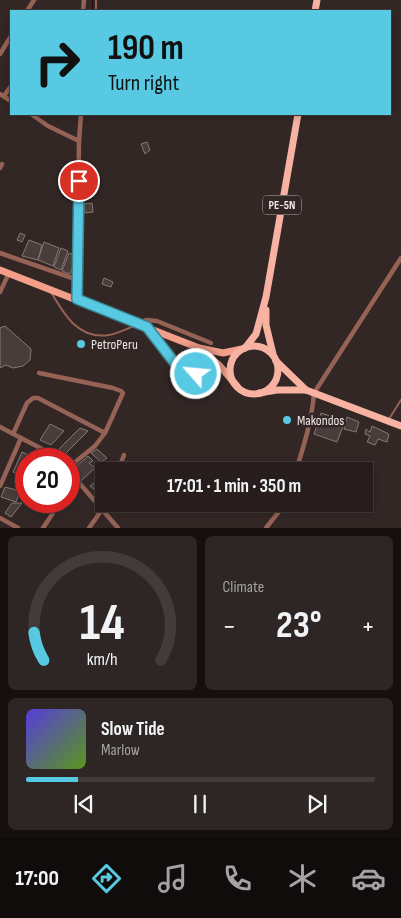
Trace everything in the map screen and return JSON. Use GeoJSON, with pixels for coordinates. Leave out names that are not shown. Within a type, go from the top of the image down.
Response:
{"type":"FeatureCollection","features":[{"type":"Feature","properties":{"kind":"highway","name":"PE-5N"},"geometry":{"type":"LineString","coordinates":[[244,348],[256,334],[266,297],[298,115]]}},
{"type":"Feature","properties":{"kind":"highway","name":"PE-5N"},"geometry":{"type":"LineString","coordinates":[[266,297],[266,325],[275,359]]}},
{"type":"Feature","properties":{"kind":"highway"},"geometry":{"type":"LineString","coordinates":[[306,390],[268,350],[261,347],[244,348],[237,354],[231,366],[231,373],[237,386],[247,392],[306,390],[401,426]]}},
{"type":"Feature","properties":{"kind":"highway"},"geometry":{"type":"LineString","coordinates":[[259,393],[267,390],[277,377],[278,369],[275,359]]}},
{"type":"Feature","properties":{"kind":"main road"},"geometry":{"type":"LineString","coordinates":[[3,271],[199,348],[223,353],[244,348]]}},
{"type":"Feature","properties":{"kind":"main road"},"geometry":{"type":"LineString","coordinates":[[199,348],[237,386]]}},
{"type":"Feature","properties":{"kind":"street"},"geometry":{"type":"LineString","coordinates":[[0,54],[10,38]]}},
{"type":"Feature","properties":{"kind":"street"},"geometry":{"type":"LineString","coordinates":[[32,115],[48,126],[79,141]]}},
{"type":"Feature","properties":{"kind":"street"},"geometry":{"type":"LineString","coordinates":[[77,299],[81,115]]}},
{"type":"Feature","properties":{"kind":"street"},"geometry":{"type":"LineString","coordinates":[[0,253],[78,280]]}},
{"type":"Feature","properties":{"kind":"street"},"geometry":{"type":"LineString","coordinates":[[299,462],[307,438],[314,393],[401,258]]}},
{"type":"Feature","properties":{"kind":"street"},"geometry":{"type":"LineString","coordinates":[[0,292],[3,271]]}},
{"type":"Feature","properties":{"kind":"street"},"geometry":{"type":"LineString","coordinates":[[139,324],[146,320],[157,321],[210,343]]}},
{"type":"Feature","properties":{"kind":"street"},"geometry":{"type":"LineString","coordinates":[[39,373],[121,390],[123,393],[105,433],[95,446],[80,458]]}},
{"type":"Feature","properties":{"kind":"street"},"geometry":{"type":"LineString","coordinates":[[13,434],[27,403],[33,398],[38,398],[105,433]]}},
{"type":"Feature","properties":{"kind":"street"},"geometry":{"type":"LineString","coordinates":[[0,427],[38,448]]}},
{"type":"Feature","properties":{"kind":"street"},"geometry":{"type":"LineString","coordinates":[[0,486],[21,438]]}},
{"type":"Feature","properties":{"kind":"street"},"geometry":{"type":"LineString","coordinates":[[121,462],[124,455]]}},
{"type":"Feature","properties":{"kind":"street"},"geometry":{"type":"LineString","coordinates":[[80,486],[95,503]]}},
{"type":"Feature","properties":{"kind":"street"},"geometry":{"type":"LineString","coordinates":[[88,528],[100,512]]}},
{"type":"Feature","properties":{"kind":"street"},"geometry":{"type":"LineString","coordinates":[[103,512],[118,528]]}},
{"type":"Feature","properties":{"kind":"street"},"geometry":{"type":"LineString","coordinates":[[266,528],[279,512]]}},
{"type":"Feature","properties":{"kind":"street"},"geometry":{"type":"LineString","coordinates":[[43,528],[53,513]]}},
{"type":"Feature","properties":{"kind":"street"},"geometry":{"type":"LineString","coordinates":[[0,518],[18,528]]}},
{"type":"Feature","properties":{"kind":"lane"},"geometry":{"type":"LineString","coordinates":[[48,288],[70,322],[76,327],[97,336],[110,335],[139,324]]}},
{"type":"Feature","properties":{"kind":"lane"},"geometry":{"type":"LineString","coordinates":[[147,327],[178,367],[196,374],[219,366]]}},
{"type":"Feature","properties":{"kind":"lane"},"geometry":{"type":"LineString","coordinates":[[388,421],[401,400]]}},
{"type":"Feature","properties":{"kind":"building"},"geometry":{"type":"Polygon","coordinates":[[[147,142],[150,150],[145,154],[141,144],[147,142]]]}},
{"type":"Feature","properties":{"kind":"building"},"geometry":{"type":"Polygon","coordinates":[[[92,203],[93,212],[85,213],[84,204],[92,203]]]}},
{"type":"Feature","properties":{"kind":"building"},"geometry":{"type":"Polygon","coordinates":[[[20,233],[25,235],[22,242],[17,240],[20,233]]]}},
{"type":"Feature","properties":{"kind":"building"},"geometry":{"type":"Polygon","coordinates":[[[29,240],[42,245],[38,260],[22,256],[29,240]]]}},
{"type":"Feature","properties":{"kind":"building"},"geometry":{"type":"Polygon","coordinates":[[[44,242],[59,248],[53,266],[38,260],[44,242]]]}},
{"type":"Feature","properties":{"kind":"building"},"geometry":{"type":"Polygon","coordinates":[[[61,248],[68,251],[61,270],[54,267],[61,248]]]}},
{"type":"Feature","properties":{"kind":"building"},"geometry":{"type":"Polygon","coordinates":[[[69,253],[77,256],[70,274],[62,271],[69,253]]]}},
{"type":"Feature","properties":{"kind":"building"},"geometry":{"type":"Polygon","coordinates":[[[104,278],[113,282],[111,287],[102,284],[104,278]]]}},
{"type":"Feature","properties":{"kind":"building"},"geometry":{"type":"Polygon","coordinates":[[[5,326],[31,349],[30,360],[23,366],[13,368],[6,365],[0,368],[0,328],[5,326]]]}},
{"type":"Feature","properties":{"kind":"building"},"geometry":{"type":"Polygon","coordinates":[[[321,413],[345,421],[337,442],[314,434],[321,413]]]}},
{"type":"Feature","properties":{"kind":"building"},"geometry":{"type":"Polygon","coordinates":[[[347,417],[359,422],[356,432],[344,429],[347,417]]]}},
{"type":"Feature","properties":{"kind":"building"},"geometry":{"type":"Polygon","coordinates":[[[50,424],[64,431],[51,445],[40,440],[50,424]]]}},
{"type":"Feature","properties":{"kind":"building"},"geometry":{"type":"Polygon","coordinates":[[[372,426],[389,434],[387,442],[378,439],[375,445],[367,442],[370,436],[365,434],[366,429],[370,432],[372,426]]]}},
{"type":"Feature","properties":{"kind":"building"},"geometry":{"type":"Polygon","coordinates":[[[80,428],[88,431],[71,448],[60,448],[80,428]]]}},
{"type":"Feature","properties":{"kind":"building"},"geometry":{"type":"Polygon","coordinates":[[[97,449],[107,458],[101,462],[91,453],[97,449]]]}},
{"type":"Feature","properties":{"kind":"building"},"geometry":{"type":"Polygon","coordinates":[[[88,456],[93,461],[89,463],[95,468],[81,481],[80,480],[80,463],[88,456]]]}},
{"type":"Feature","properties":{"kind":"building"},"geometry":{"type":"Polygon","coordinates":[[[95,482],[95,490],[90,486],[95,482]]]}},
{"type":"Feature","properties":{"kind":"building"},"geometry":{"type":"Polygon","coordinates":[[[5,487],[15,490],[15,502],[1,497],[5,487]]]}},
{"type":"Feature","properties":{"kind":"building"},"geometry":{"type":"Polygon","coordinates":[[[12,503],[15,503],[15,512],[11,517],[5,513],[12,503]]]}},
{"type":"Feature","properties":{"kind":"waterway"},"geometry":{"type":"LineString","coordinates":[[92,10],[93,0]]}},
{"type":"Feature","properties":{"kind":"place","name":"PetroPeru"},"geometry":{"type":"Point","coordinates":[81,344]}},
{"type":"Feature","properties":{"kind":"place","name":"Makondos"},"geometry":{"type":"Point","coordinates":[287,420]}},
{"type":"Feature","properties":{"kind":"route"},"geometry":{"type":"LineString","coordinates":[[79,181],[77,299],[147,327],[178,367],[196,374]]}}]}
